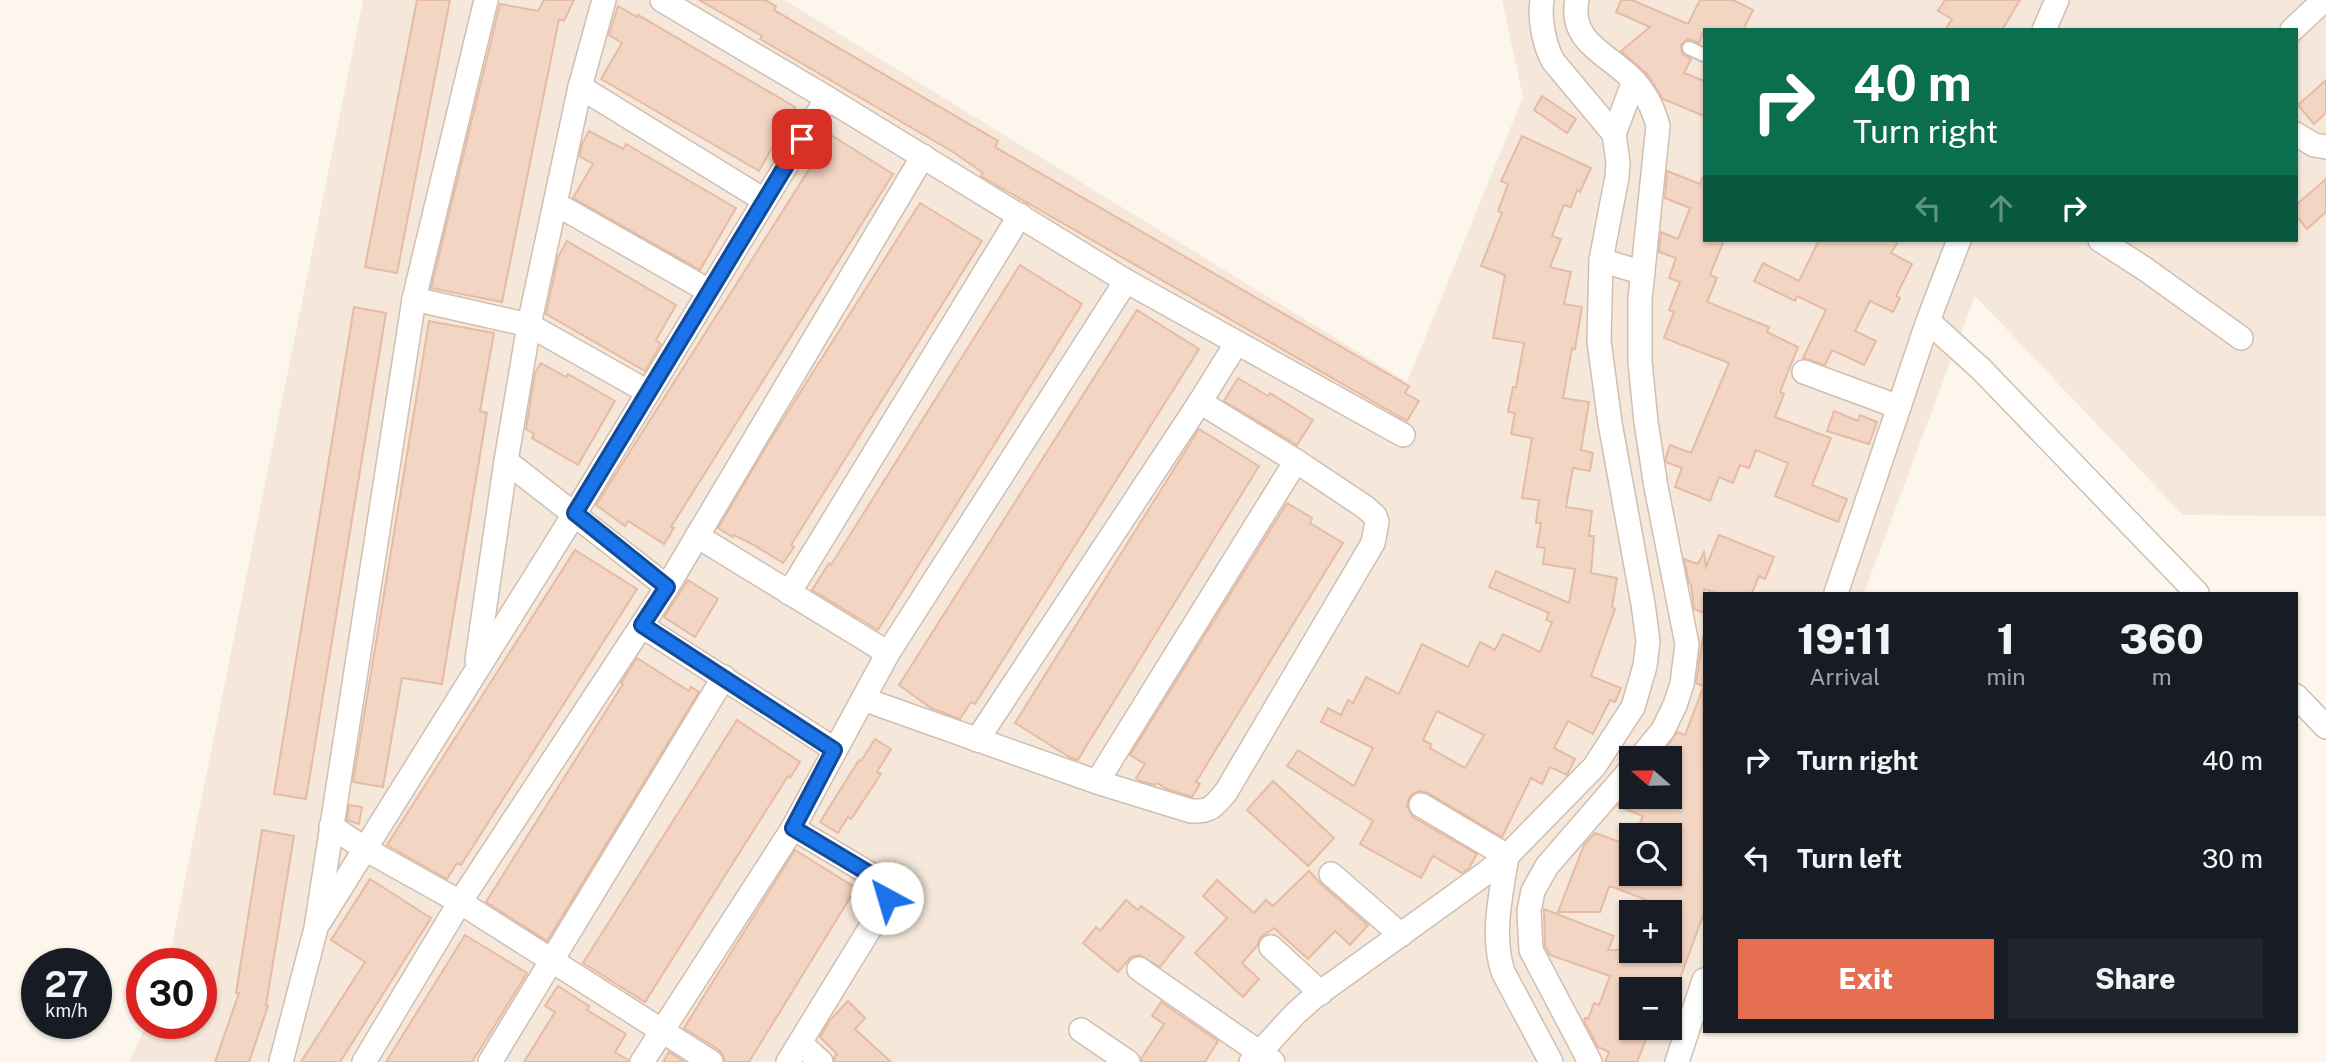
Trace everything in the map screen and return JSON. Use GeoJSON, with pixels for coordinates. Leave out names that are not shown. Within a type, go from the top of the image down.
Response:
{"type":"FeatureCollection","features":[{"type":"Feature","properties":{"kind":"street"},"geometry":{"type":"LineString","coordinates":[[281,1062],[316,928],[414,299],[486,0]]}},
{"type":"Feature","properties":{"kind":"street"},"geometry":{"type":"LineString","coordinates":[[476,668],[529,325],[580,87],[604,0]]}},
{"type":"Feature","properties":{"kind":"street"},"geometry":{"type":"LineString","coordinates":[[662,0],[1126,281],[1403,435]]}},
{"type":"Feature","properties":{"kind":"street"},"geometry":{"type":"LineString","coordinates":[[1542,0],[1544,34],[1553,61],[1617,126]]}},
{"type":"Feature","properties":{"kind":"street"},"geometry":{"type":"LineString","coordinates":[[1577,0],[1574,14],[1585,39],[1652,105],[1658,126],[1640,272],[1640,362],[1656,487],[1668,643],[1645,666],[1633,707],[1594,767],[1590,796],[1533,891],[1529,911],[1531,950],[1590,1062]]}},
{"type":"Feature","properties":{"kind":"street"},"geometry":{"type":"LineString","coordinates":[[2045,28],[2057,0]]}},
{"type":"Feature","properties":{"kind":"street"},"geometry":{"type":"LineString","coordinates":[[2294,28],[2325,0]]}},
{"type":"Feature","properties":{"kind":"street"},"geometry":{"type":"LineString","coordinates":[[580,87],[764,200]]}},
{"type":"Feature","properties":{"kind":"street"},"geometry":{"type":"LineString","coordinates":[[1632,88],[1617,126],[1617,177],[1599,341],[1610,423],[1643,604],[1668,643],[1682,684],[1663,730],[1650,746]]}},
{"type":"Feature","properties":{"kind":"street"},"geometry":{"type":"LineString","coordinates":[[316,928],[575,513],[827,98]]}},
{"type":"Feature","properties":{"kind":"street"},"geometry":{"type":"LineString","coordinates":[[2298,135],[2314,145],[2326,147]]}},
{"type":"Feature","properties":{"kind":"street"},"geometry":{"type":"LineString","coordinates":[[364,1062],[460,902],[667,587],[923,156]]}},
{"type":"Feature","properties":{"kind":"street"},"geometry":{"type":"LineString","coordinates":[[556,204],[709,291]]}},
{"type":"Feature","properties":{"kind":"street"},"geometry":{"type":"LineString","coordinates":[[789,593],[1020,215]]}},
{"type":"Feature","properties":{"kind":"street"},"geometry":{"type":"LineString","coordinates":[[1836,592],[1928,321],[1958,242]]}},
{"type":"Feature","properties":{"kind":"street"},"geometry":{"type":"LineString","coordinates":[[2103,242],[2241,338]]}},
{"type":"Feature","properties":{"kind":"street"},"geometry":{"type":"LineString","coordinates":[[1606,261],[1640,272]]}},
{"type":"Feature","properties":{"kind":"street"},"geometry":{"type":"LineString","coordinates":[[642,1062],[793,828],[888,653],[1126,281]]}},
{"type":"Feature","properties":{"kind":"street"},"geometry":{"type":"LineString","coordinates":[[414,299],[529,325],[648,392]]}},
{"type":"Feature","properties":{"kind":"street"},"geometry":{"type":"LineString","coordinates":[[1928,321],[1981,369],[2196,592]]}},
{"type":"Feature","properties":{"kind":"street"},"geometry":{"type":"LineString","coordinates":[[976,740],[1236,344]]}},
{"type":"Feature","properties":{"kind":"street"},"geometry":{"type":"LineString","coordinates":[[1804,372],[1899,407]]}},
{"type":"Feature","properties":{"kind":"street"},"geometry":{"type":"LineString","coordinates":[[863,699],[1097,782],[1191,811],[1203,812],[1214,807],[1226,792],[1373,543],[1377,528],[1375,516],[1365,506],[1200,402]]}},
{"type":"Feature","properties":{"kind":"street"},"geometry":{"type":"LineString","coordinates":[[506,461],[667,587]]}},
{"type":"Feature","properties":{"kind":"street"},"geometry":{"type":"LineString","coordinates":[[1097,782],[1296,461]]}},
{"type":"Feature","properties":{"kind":"street"},"geometry":{"type":"LineString","coordinates":[[697,536],[888,653]]}},
{"type":"Feature","properties":{"kind":"street"},"geometry":{"type":"LineString","coordinates":[[642,625],[834,750]]}},
{"type":"Feature","properties":{"kind":"street"},"geometry":{"type":"LineString","coordinates":[[490,1062],[724,677]]}},
{"type":"Feature","properties":{"kind":"street"},"geometry":{"type":"LineString","coordinates":[[2298,698],[2326,727]]}},
{"type":"Feature","properties":{"kind":"street"},"geometry":{"type":"LineString","coordinates":[[1139,969],[1261,1059],[1295,1014],[1321,993],[1619,777]]}},
{"type":"Feature","properties":{"kind":"street"},"geometry":{"type":"LineString","coordinates":[[1421,805],[1507,856]]}},
{"type":"Feature","properties":{"kind":"street"},"geometry":{"type":"LineString","coordinates":[[331,826],[365,849],[460,902],[711,1062]]}},
{"type":"Feature","properties":{"kind":"street"},"geometry":{"type":"LineString","coordinates":[[793,828],[875,877],[887,891],[885,904],[794,1053],[821,1062]]}},
{"type":"Feature","properties":{"kind":"street"},"geometry":{"type":"LineString","coordinates":[[1507,856],[1497,926],[1498,959],[1550,1062]]}},
{"type":"Feature","properties":{"kind":"street"},"geometry":{"type":"LineString","coordinates":[[1331,874],[1401,935]]}},
{"type":"Feature","properties":{"kind":"street"},"geometry":{"type":"LineString","coordinates":[[1271,947],[1321,993]]}},
{"type":"Feature","properties":{"kind":"street"},"geometry":{"type":"LineString","coordinates":[[1677,1062],[1703,983]]}},
{"type":"Feature","properties":{"kind":"street"},"geometry":{"type":"LineString","coordinates":[[1081,1030],[1128,1062]]}},
{"type":"Feature","properties":{"kind":"lane"},"geometry":{"type":"LineString","coordinates":[[1689,48],[1703,55]]}},
{"type":"Feature","properties":{"kind":"shaded area"},"geometry":{"type":"Polygon","coordinates":[[[363,0],[784,0],[1407,382],[1523,97],[1502,0],[2326,0],[2326,516],[2183,515],[1975,296],[1864,592],[1703,592],[1703,1020],[1688,1062],[129,1062],[140,1039],[217,1039],[217,948],[171,948],[363,0]]]}},
{"type":"Feature","properties":{"kind":"building"},"geometry":{"type":"Polygon","coordinates":[[[417,0],[450,0],[397,273],[365,267],[417,0]]]}},
{"type":"Feature","properties":{"kind":"building"},"geometry":{"type":"Polygon","coordinates":[[[544,0],[574,0],[564,21],[559,19],[502,302],[431,288],[500,4],[538,11],[544,0]]]}},
{"type":"Feature","properties":{"kind":"building"},"geometry":{"type":"Polygon","coordinates":[[[699,0],[765,0],[776,6],[774,10],[998,141],[995,147],[1409,386],[1405,393],[1419,401],[1407,421],[981,176],[983,173],[953,152],[760,39],[762,36],[699,0]]]}},
{"type":"Feature","properties":{"kind":"building"},"geometry":{"type":"Polygon","coordinates":[[[1621,0],[1632,0],[1688,24],[1700,0],[1733,0],[1753,10],[1744,28],[1703,28],[1699,43],[1688,39],[1681,45],[1682,54],[1691,59],[1684,73],[1703,81],[1703,116],[1663,99],[1647,74],[1621,51],[1650,27],[1616,12],[1621,0]]]}},
{"type":"Feature","properties":{"kind":"building"},"geometry":{"type":"Polygon","coordinates":[[[1945,0],[2020,0],[2003,28],[1946,28],[1952,19],[1938,11],[1945,0]]]}},
{"type":"Feature","properties":{"kind":"building"},"geometry":{"type":"Polygon","coordinates":[[[618,6],[795,107],[759,171],[601,79],[622,43],[609,35],[618,6]]]}},
{"type":"Feature","properties":{"kind":"building"},"geometry":{"type":"Polygon","coordinates":[[[2326,80],[2326,113],[2314,124],[2298,105],[2326,80]]]}},
{"type":"Feature","properties":{"kind":"building"},"geometry":{"type":"Polygon","coordinates":[[[1542,96],[1576,119],[1567,133],[1534,110],[1542,96]]]}},
{"type":"Feature","properties":{"kind":"building"},"geometry":{"type":"Polygon","coordinates":[[[589,131],[623,149],[626,144],[736,208],[700,270],[573,198],[593,164],[579,156],[589,131]]]}},
{"type":"Feature","properties":{"kind":"building"},"geometry":{"type":"Polygon","coordinates":[[[831,135],[893,174],[671,527],[674,528],[664,544],[628,521],[625,526],[596,505],[831,135]]]}},
{"type":"Feature","properties":{"kind":"building"},"geometry":{"type":"Polygon","coordinates":[[[1522,136],[1591,168],[1580,192],[1577,190],[1571,207],[1564,205],[1552,236],[1561,239],[1550,267],[1571,272],[1564,304],[1582,307],[1563,398],[1589,402],[1581,450],[1593,453],[1590,471],[1573,468],[1566,507],[1592,511],[1589,536],[1594,536],[1591,573],[1617,578],[1612,607],[1615,609],[1591,676],[1621,688],[1615,702],[1610,700],[1593,734],[1568,721],[1554,748],[1575,759],[1567,775],[1550,767],[1542,784],[1531,778],[1502,837],[1428,793],[1414,793],[1407,806],[1413,817],[1477,854],[1469,868],[1462,873],[1433,856],[1421,878],[1360,844],[1373,821],[1287,766],[1298,750],[1354,786],[1373,748],[1321,722],[1328,708],[1341,715],[1348,700],[1353,703],[1366,677],[1399,694],[1422,644],[1468,667],[1480,642],[1495,650],[1503,634],[1540,652],[1552,622],[1546,620],[1549,613],[1489,587],[1496,571],[1569,603],[1575,569],[1543,564],[1545,548],[1537,547],[1541,523],[1536,523],[1539,500],[1522,498],[1532,438],[1511,434],[1515,413],[1508,412],[1513,387],[1516,387],[1524,343],[1493,338],[1505,275],[1481,266],[1502,213],[1498,211],[1508,184],[1501,181],[1522,136]],[[1437,711],[1423,740],[1431,744],[1430,748],[1465,768],[1484,735],[1437,711]]]}},
{"type":"Feature","properties":{"kind":"building"},"geometry":{"type":"Polygon","coordinates":[[[1667,171],[1700,184],[1703,177],[1703,242],[1723,242],[1710,275],[1717,278],[1707,302],[1769,327],[1767,332],[1798,347],[1780,392],[1784,394],[1775,417],[1831,438],[1812,485],[1847,499],[1838,522],[1775,496],[1788,463],[1756,450],[1749,468],[1740,465],[1733,483],[1719,477],[1710,501],[1675,487],[1682,468],[1666,462],[1670,445],[1691,453],[1729,363],[1664,338],[1674,312],[1669,310],[1680,282],[1669,278],[1676,258],[1659,252],[1661,232],[1678,239],[1690,208],[1665,198],[1667,171]]]}},
{"type":"Feature","properties":{"kind":"building"},"geometry":{"type":"Polygon","coordinates":[[[2326,179],[2326,212],[2307,229],[2298,218],[2298,203],[2326,179]]]}},
{"type":"Feature","properties":{"kind":"building"},"geometry":{"type":"Polygon","coordinates":[[[920,203],[982,241],[791,545],[794,547],[783,563],[718,528],[767,445],[920,203]]]}},
{"type":"Feature","properties":{"kind":"building"},"geometry":{"type":"Polygon","coordinates":[[[567,241],[676,305],[656,340],[661,344],[645,371],[546,314],[558,257],[567,241]]]}},
{"type":"Feature","properties":{"kind":"building"},"geometry":{"type":"Polygon","coordinates":[[[1818,242],[1898,242],[1891,253],[1912,264],[1896,296],[1900,298],[1893,312],[1870,301],[1855,331],[1876,341],[1864,365],[1832,350],[1825,365],[1803,358],[1826,310],[1797,296],[1795,301],[1754,281],[1763,263],[1799,281],[1818,242]]]}},
{"type":"Feature","properties":{"kind":"building"},"geometry":{"type":"Polygon","coordinates":[[[1020,265],[1082,304],[878,630],[812,590],[829,563],[831,565],[1020,265]]]}},
{"type":"Feature","properties":{"kind":"building"},"geometry":{"type":"Polygon","coordinates":[[[354,307],[386,313],[306,799],[274,794],[354,307]]]}},
{"type":"Feature","properties":{"kind":"building"},"geometry":{"type":"Polygon","coordinates":[[[1137,310],[1199,349],[975,704],[971,702],[960,719],[931,708],[899,685],[1137,310]]]}},
{"type":"Feature","properties":{"kind":"building"},"geometry":{"type":"Polygon","coordinates":[[[429,321],[494,333],[480,411],[487,413],[442,684],[402,678],[383,787],[353,782],[429,321]]]}},
{"type":"Feature","properties":{"kind":"building"},"geometry":{"type":"Polygon","coordinates":[[[541,363],[566,377],[568,374],[615,401],[578,465],[532,438],[534,434],[526,429],[535,373],[541,363]]]}},
{"type":"Feature","properties":{"kind":"building"},"geometry":{"type":"Polygon","coordinates":[[[1238,378],[1268,396],[1270,393],[1313,420],[1297,445],[1224,401],[1238,378]]]}},
{"type":"Feature","properties":{"kind":"building"},"geometry":{"type":"Polygon","coordinates":[[[1834,411],[1858,421],[1860,415],[1877,422],[1869,444],[1827,431],[1834,411]]]}},
{"type":"Feature","properties":{"kind":"building"},"geometry":{"type":"Polygon","coordinates":[[[1199,429],[1259,466],[1078,760],[1071,758],[1015,723],[1199,429]]]}},
{"type":"Feature","properties":{"kind":"building"},"geometry":{"type":"Polygon","coordinates":[[[1287,503],[1312,518],[1310,523],[1343,543],[1196,782],[1200,784],[1192,797],[1157,783],[1155,785],[1140,781],[1136,778],[1145,764],[1130,755],[1287,503]]]}},
{"type":"Feature","properties":{"kind":"building"},"geometry":{"type":"Polygon","coordinates":[[[1719,535],[1774,557],[1765,579],[1759,576],[1752,592],[1713,592],[1704,589],[1703,613],[1694,609],[1684,559],[1698,564],[1704,552],[1706,567],[1719,535]]]}},
{"type":"Feature","properties":{"kind":"building"},"geometry":{"type":"Polygon","coordinates":[[[575,550],[637,589],[461,865],[457,863],[447,879],[387,845],[575,550]]]}},
{"type":"Feature","properties":{"kind":"building"},"geometry":{"type":"Polygon","coordinates":[[[688,580],[718,599],[695,637],[664,617],[688,580]]]}},
{"type":"Feature","properties":{"kind":"building"},"geometry":{"type":"Polygon","coordinates":[[[1703,637],[1703,686],[1696,683],[1703,637]]]}},
{"type":"Feature","properties":{"kind":"building"},"geometry":{"type":"Polygon","coordinates":[[[637,658],[689,691],[691,687],[699,692],[547,941],[486,902],[637,658]]]}},
{"type":"Feature","properties":{"kind":"building"},"geometry":{"type":"Polygon","coordinates":[[[1703,688],[1703,916],[1680,977],[1619,977],[1619,1040],[1646,1040],[1637,1062],[1605,1062],[1609,1052],[1598,1047],[1584,1021],[1585,1018],[1588,1019],[1594,1003],[1599,1005],[1610,976],[1550,955],[1545,946],[1544,909],[1614,936],[1608,950],[1619,950],[1619,963],[1682,963],[1682,900],[1646,900],[1609,887],[1600,912],[1558,912],[1584,845],[1595,833],[1619,842],[1619,886],[1682,886],[1682,823],[1640,823],[1643,816],[1626,809],[1682,809],[1682,746],[1667,746],[1677,732],[1685,735],[1703,688]]]}},
{"type":"Feature","properties":{"kind":"building"},"geometry":{"type":"Polygon","coordinates":[[[737,720],[800,762],[790,778],[788,776],[645,1002],[583,963],[737,720]]]}},
{"type":"Feature","properties":{"kind":"building"},"geometry":{"type":"Polygon","coordinates":[[[875,739],[891,749],[877,772],[881,774],[851,819],[848,817],[838,833],[820,822],[875,739]]]}},
{"type":"Feature","properties":{"kind":"building"},"geometry":{"type":"Polygon","coordinates":[[[1273,781],[1334,838],[1308,866],[1247,810],[1273,781]]]}},
{"type":"Feature","properties":{"kind":"building"},"geometry":{"type":"Polygon","coordinates":[[[349,805],[362,807],[359,824],[347,820],[349,805]]]}},
{"type":"Feature","properties":{"kind":"building"},"geometry":{"type":"Polygon","coordinates":[[[262,830],[294,836],[266,1005],[268,1006],[249,1062],[215,1062],[239,993],[236,993],[262,830]]]}},
{"type":"Feature","properties":{"kind":"building"},"geometry":{"type":"Polygon","coordinates":[[[795,850],[856,888],[749,1062],[725,1062],[719,1050],[684,1028],[795,850]]]}},
{"type":"Feature","properties":{"kind":"building"},"geometry":{"type":"Polygon","coordinates":[[[1309,871],[1368,925],[1350,945],[1335,931],[1308,959],[1274,928],[1260,938],[1257,946],[1242,963],[1259,979],[1243,997],[1195,953],[1227,918],[1203,896],[1217,880],[1254,913],[1266,900],[1273,906],[1309,871]]]}},
{"type":"Feature","properties":{"kind":"building"},"geometry":{"type":"Polygon","coordinates":[[[370,879],[431,918],[340,1062],[301,1062],[365,962],[331,940],[370,879]]]}},
{"type":"Feature","properties":{"kind":"building"},"geometry":{"type":"Polygon","coordinates":[[[1126,900],[1138,910],[1141,906],[1184,937],[1160,967],[1139,955],[1131,957],[1118,972],[1083,943],[1096,927],[1100,931],[1126,900]]]}},
{"type":"Feature","properties":{"kind":"building"},"geometry":{"type":"Polygon","coordinates":[[[465,935],[527,973],[487,1038],[472,1062],[386,1062],[465,935]]]}},
{"type":"Feature","properties":{"kind":"building"},"geometry":{"type":"Polygon","coordinates":[[[558,986],[589,1006],[587,1010],[626,1034],[615,1052],[628,1062],[524,1062],[555,1012],[545,1006],[558,986]]]}},
{"type":"Feature","properties":{"kind":"building"},"geometry":{"type":"Polygon","coordinates":[[[848,1001],[865,1018],[855,1029],[891,1062],[835,1062],[834,1057],[837,1054],[820,1037],[830,1020],[848,1001]]]}},
{"type":"Feature","properties":{"kind":"building"},"geometry":{"type":"Polygon","coordinates":[[[1161,1002],[1218,1041],[1205,1062],[1142,1062],[1141,1059],[1164,1024],[1152,1016],[1161,1002]]]}},
{"type":"Feature","properties":{"kind":"building"},"geometry":{"type":"Polygon","coordinates":[[[669,1052],[685,1062],[663,1062],[669,1052]]]}},
{"type":"Feature","properties":{"kind":"route"},"geometry":{"type":"LineString","coordinates":[[802,139],[575,513],[667,587],[642,625],[834,750],[793,828],[875,877],[884,885],[887,898]]}}]}
